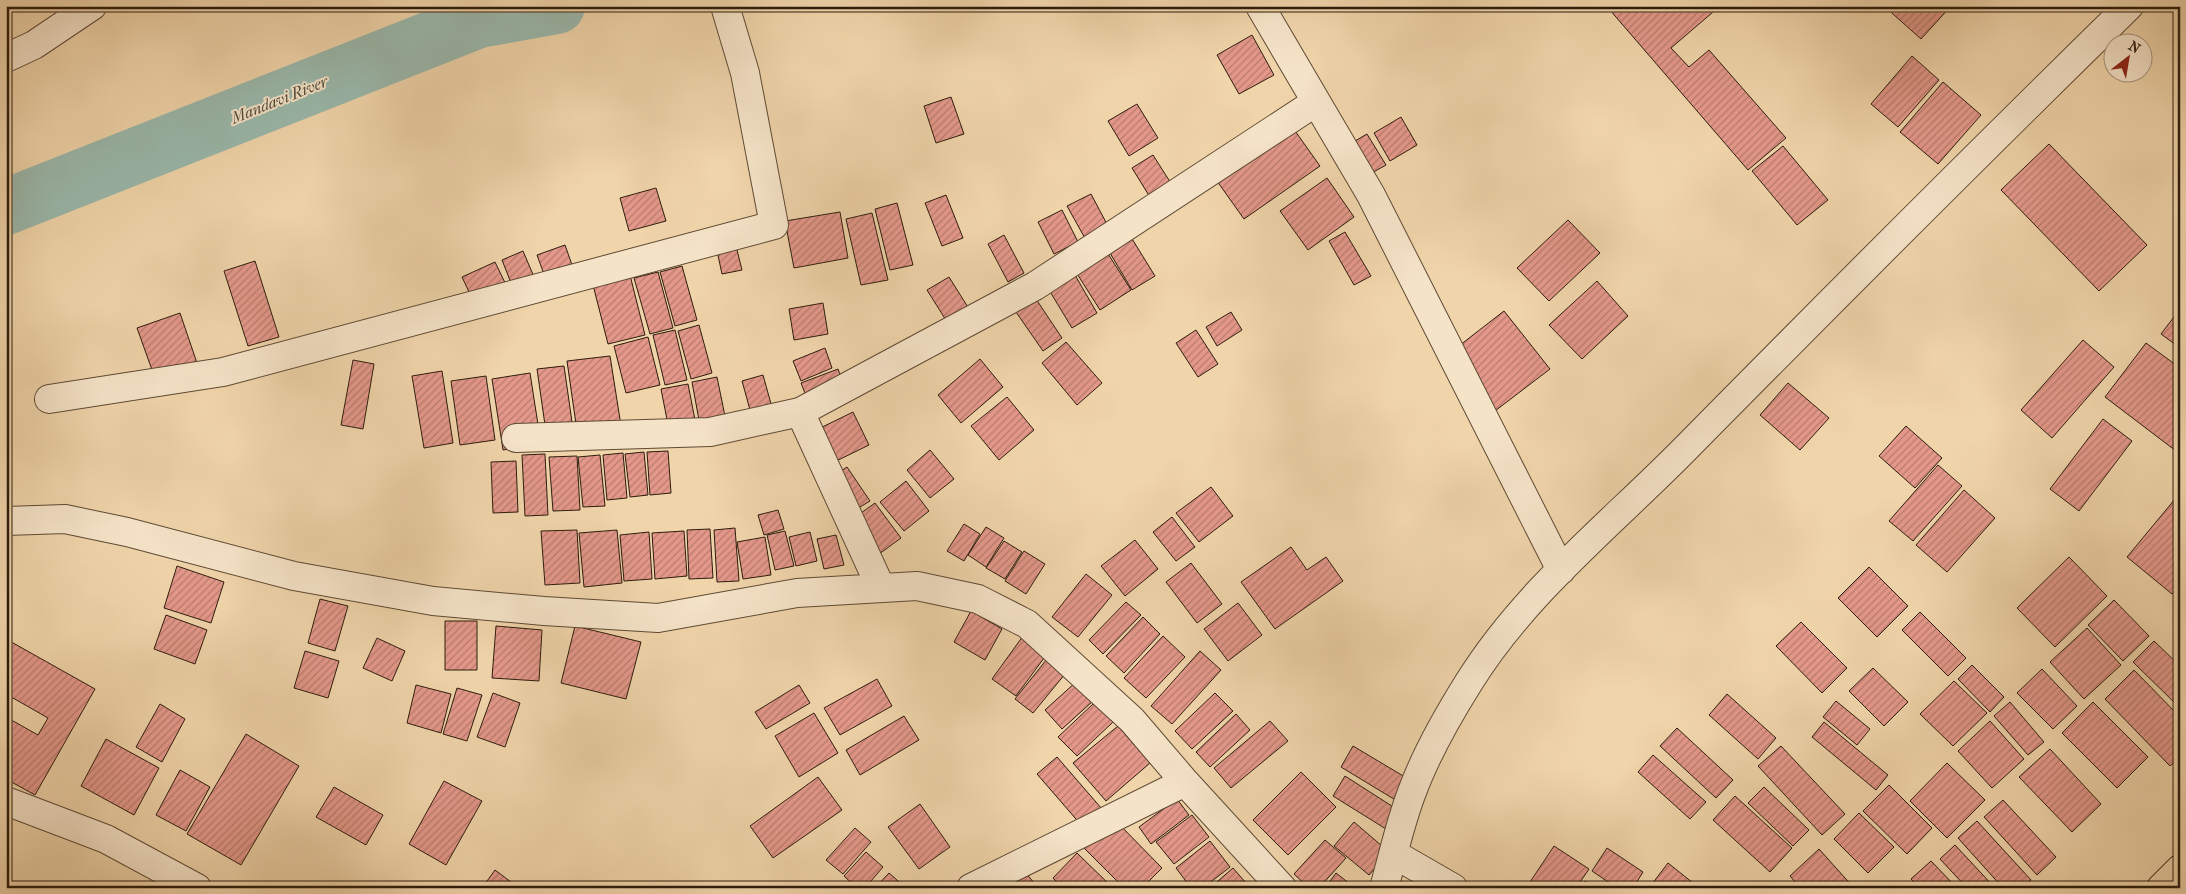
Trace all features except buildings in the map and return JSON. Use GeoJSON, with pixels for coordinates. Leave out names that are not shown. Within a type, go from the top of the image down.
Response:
{"type":"FeatureCollection","features":[{"type":"Feature","properties":{"kind":"main road"},"geometry":{"type":"LineString","coordinates":[[2161,888],[2180,869]]}},
{"type":"Feature","properties":{"kind":"street"},"geometry":{"type":"LineString","coordinates":[[6,58],[34,45],[92,6]]}},
{"type":"Feature","properties":{"kind":"street"},"geometry":{"type":"LineString","coordinates":[[49,399],[223,372],[774,225],[745,73],[725,6]]}},
{"type":"Feature","properties":{"kind":"street"},"geometry":{"type":"LineString","coordinates":[[1260,6],[1371,195],[1561,570]]}},
{"type":"Feature","properties":{"kind":"street"},"geometry":{"type":"LineString","coordinates":[[1384,888],[1411,793],[1427,755],[1469,682],[1505,629],[1561,570],[1650,484],[1932,198],[2129,6]]}},
{"type":"Feature","properties":{"kind":"street"},"geometry":{"type":"LineString","coordinates":[[516,438],[710,432],[800,412],[1035,286],[1316,102]]}},
{"type":"Feature","properties":{"kind":"street"},"geometry":{"type":"LineString","coordinates":[[800,412],[881,588]]}},
{"type":"Feature","properties":{"kind":"street"},"geometry":{"type":"LineString","coordinates":[[6,521],[65,519],[127,532],[294,576],[433,601],[544,611],[658,618],[797,593],[917,586],[978,600],[1027,624],[1132,720],[1185,782],[1282,888]]}},
{"type":"Feature","properties":{"kind":"street"},"geometry":{"type":"LineString","coordinates":[[971,888],[1185,782]]}},
{"type":"Feature","properties":{"kind":"street"},"geometry":{"type":"LineString","coordinates":[[6,801],[106,839],[197,888]]}},
{"type":"Feature","properties":{"kind":"street"},"geometry":{"type":"LineString","coordinates":[[1394,854],[1453,888]]}},
{"type":"Feature","properties":{"kind":"waterway","name":"Mandavi River"},"geometry":{"type":"LineString","coordinates":[[6,207],[479,20],[557,6]]}}]}
